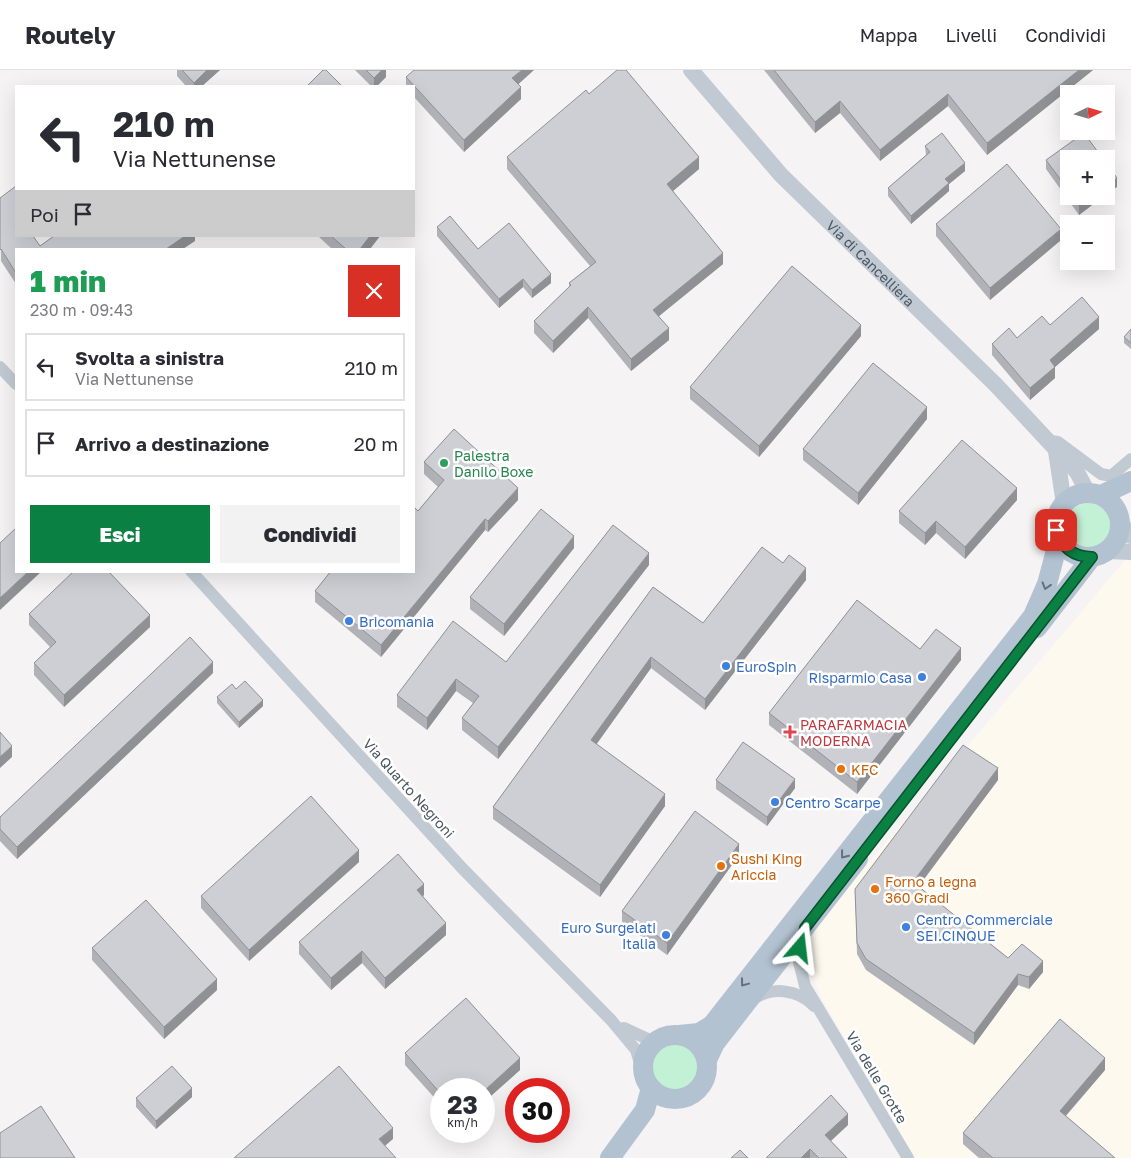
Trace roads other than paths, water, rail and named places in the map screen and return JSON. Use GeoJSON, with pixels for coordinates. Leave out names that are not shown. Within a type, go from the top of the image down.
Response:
{"type":"FeatureCollection","features":[{"type":"Feature","properties":{"kind":"main road"},"geometry":{"type":"LineString","coordinates":[[610,1158],[645,1110],[653,1086],[644,1056],[654,1042],[661,1038],[694,1035],[712,1025],[1033,616],[1047,584],[1059,539],[1056,521],[1064,504],[1075,496],[1094,494],[1131,481]]}},
{"type":"Feature","properties":{"kind":"main road"},"geometry":{"type":"LineString","coordinates":[[653,1086],[679,1099],[693,1093],[703,1082],[706,1060],[715,1042],[1100,554],[1118,538],[1125,519],[1114,506],[1094,494]]}},
{"type":"Feature","properties":{"kind":"main road"},"geometry":{"type":"LineString","coordinates":[[1059,539],[1073,554],[1100,554]]}},
{"type":"Feature","properties":{"kind":"main road"},"geometry":{"type":"LineString","coordinates":[[679,1035],[697,1043],[706,1060]]}},
{"type":"Feature","properties":{"kind":"street","name":"Via di Cancelliera"},"geometry":{"type":"LineString","coordinates":[[691,70],[787,181],[996,385],[1077,472],[1094,494]]}},
{"type":"Feature","properties":{"kind":"street"},"geometry":{"type":"LineString","coordinates":[[0,367],[15,383]]}},
{"type":"Feature","properties":{"kind":"street"},"geometry":{"type":"LineString","coordinates":[[1064,504],[1052,446],[1058,442],[1101,474],[1112,476],[1131,459]]}},
{"type":"Feature","properties":{"kind":"street"},"geometry":{"type":"LineString","coordinates":[[1100,554],[1131,552]]}},
{"type":"Feature","properties":{"kind":"street","name":"Via Quarto Negroni"},"geometry":{"type":"LineString","coordinates":[[193,573],[462,868],[611,1020],[636,1050],[653,1086]]}},
{"type":"Feature","properties":{"kind":"street","name":"Via delle Grotte"},"geometry":{"type":"LineString","coordinates":[[805,928],[800,948],[800,968],[806,986],[819,1012],[908,1158]]}},
{"type":"Feature","properties":{"kind":"street","name":"Via delle Grotte"},"geometry":{"type":"LineString","coordinates":[[744,1006],[764,994],[785,991],[802,996],[819,1012]]}},
{"type":"Feature","properties":{"kind":"street","name":"Via Quarto Negroni"},"geometry":{"type":"LineString","coordinates":[[611,1020],[636,1035],[654,1042]]}},
{"type":"Feature","properties":{"kind":"place","name":"Palestra Danilo Boxe"},"geometry":{"type":"Point","coordinates":[444,463]}},
{"type":"Feature","properties":{"kind":"place","name":"Bricomania"},"geometry":{"type":"Point","coordinates":[349,621]}},
{"type":"Feature","properties":{"kind":"place","name":"EuroSpin"},"geometry":{"type":"Point","coordinates":[726,666]}},
{"type":"Feature","properties":{"kind":"place","name":"Risparmio Casa"},"geometry":{"type":"Point","coordinates":[922,677]}},
{"type":"Feature","properties":{"kind":"place","name":"PARAFARMACIA MODERNA"},"geometry":{"type":"Point","coordinates":[790,732]}},
{"type":"Feature","properties":{"kind":"place","name":"KFC"},"geometry":{"type":"Point","coordinates":[841,769]}},
{"type":"Feature","properties":{"kind":"place","name":"Centro Scarpe"},"geometry":{"type":"Point","coordinates":[775,802]}},
{"type":"Feature","properties":{"kind":"place","name":"Sushi King Ariccia"},"geometry":{"type":"Point","coordinates":[721,866]}},
{"type":"Feature","properties":{"kind":"place","name":"Forno a legna 360 Gradi"},"geometry":{"type":"Point","coordinates":[875,889]}},
{"type":"Feature","properties":{"kind":"place","name":"Centro Commerciale SEI.CINQUE"},"geometry":{"type":"Point","coordinates":[906,927]}},
{"type":"Feature","properties":{"kind":"place","name":"Euro Surgelati Italia"},"geometry":{"type":"Point","coordinates":[666,935]}}]}
